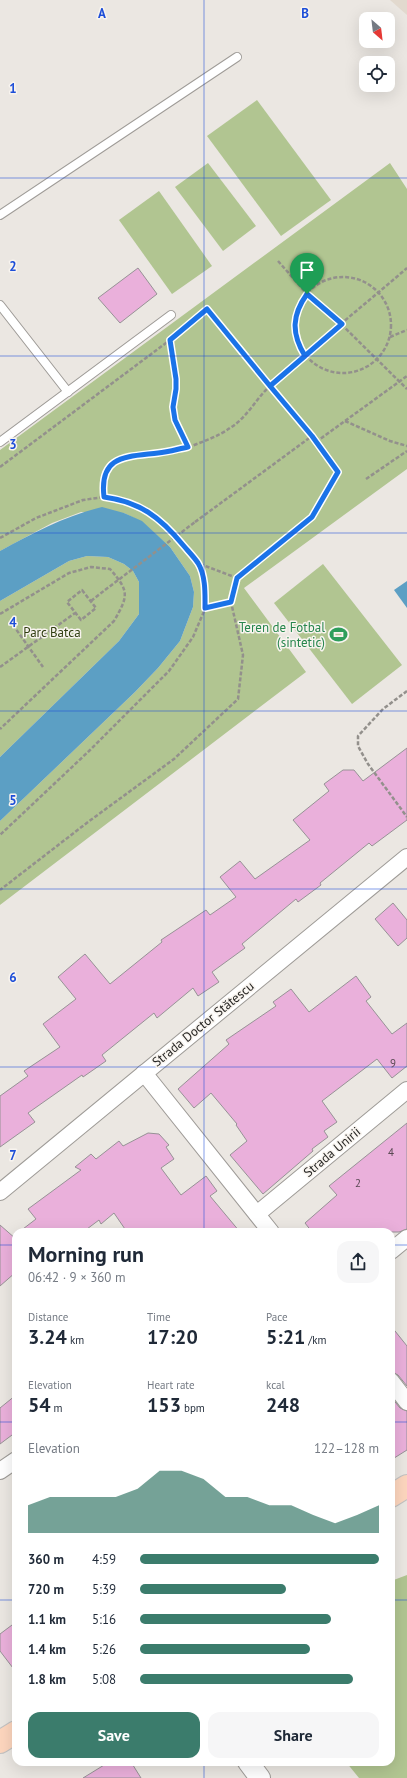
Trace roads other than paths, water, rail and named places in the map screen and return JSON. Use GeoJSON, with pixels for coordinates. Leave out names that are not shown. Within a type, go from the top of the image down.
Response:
{"type":"FeatureCollection","features":[{"type":"Feature","properties":{"kind":"main road"},"geometry":{"type":"LineString","coordinates":[[395,1494],[407,1486]]}},
{"type":"Feature","properties":{"kind":"main road"},"geometry":{"type":"LineString","coordinates":[[0,1742],[12,1734]]}},
{"type":"Feature","properties":{"kind":"street","name":"Strada Doctor Stătescu"},"geometry":{"type":"LineString","coordinates":[[0,1192],[407,857]]}},
{"type":"Feature","properties":{"kind":"street"},"geometry":{"type":"LineString","coordinates":[[144,1073],[268,1228]]}},
{"type":"Feature","properties":{"kind":"street","name":"Strada Unirii"},"geometry":{"type":"LineString","coordinates":[[257,1214],[407,1090]]}},
{"type":"Feature","properties":{"kind":"street"},"geometry":{"type":"LineString","coordinates":[[395,1248],[407,1238]]}},
{"type":"Feature","properties":{"kind":"street"},"geometry":{"type":"LineString","coordinates":[[395,1387],[407,1402]]}},
{"type":"Feature","properties":{"kind":"street"},"geometry":{"type":"LineString","coordinates":[[0,1471],[12,1463]]}},
{"type":"Feature","properties":{"kind":"street"},"geometry":{"type":"LineString","coordinates":[[251,1766],[260,1778]]}},
{"type":"Feature","properties":{"kind":"lane"},"geometry":{"type":"LineString","coordinates":[[0,215],[237,57]]}},
{"type":"Feature","properties":{"kind":"lane"},"geometry":{"type":"LineString","coordinates":[[0,305],[68,392]]}},
{"type":"Feature","properties":{"kind":"lane"},"geometry":{"type":"LineString","coordinates":[[0,442],[171,315]]}},
{"type":"Feature","properties":{"kind":"water"},"geometry":{"type":"Polygon","coordinates":[[[102,507],[124,513],[142,521],[170,547],[190,576],[194,592],[193,607],[180,641],[158,668],[135,692],[0,821],[0,757],[119,641],[139,614],[139,582],[133,571],[124,564],[108,557],[87,556],[69,561],[0,601],[0,551],[62,520],[102,507]]]}},
{"type":"Feature","properties":{"kind":"water"},"geometry":{"type":"Polygon","coordinates":[[[407,581],[407,608],[394,590],[407,581]]]}},
{"type":"Feature","properties":{"kind":"place","name":"Teren de Fotbal (sintetic)"},"geometry":{"type":"Point","coordinates":[338,634]}},
{"type":"Feature","properties":{"kind":"park label","name":"Parc Batca"},"geometry":{"type":"Point","coordinates":[52,632]}}]}
